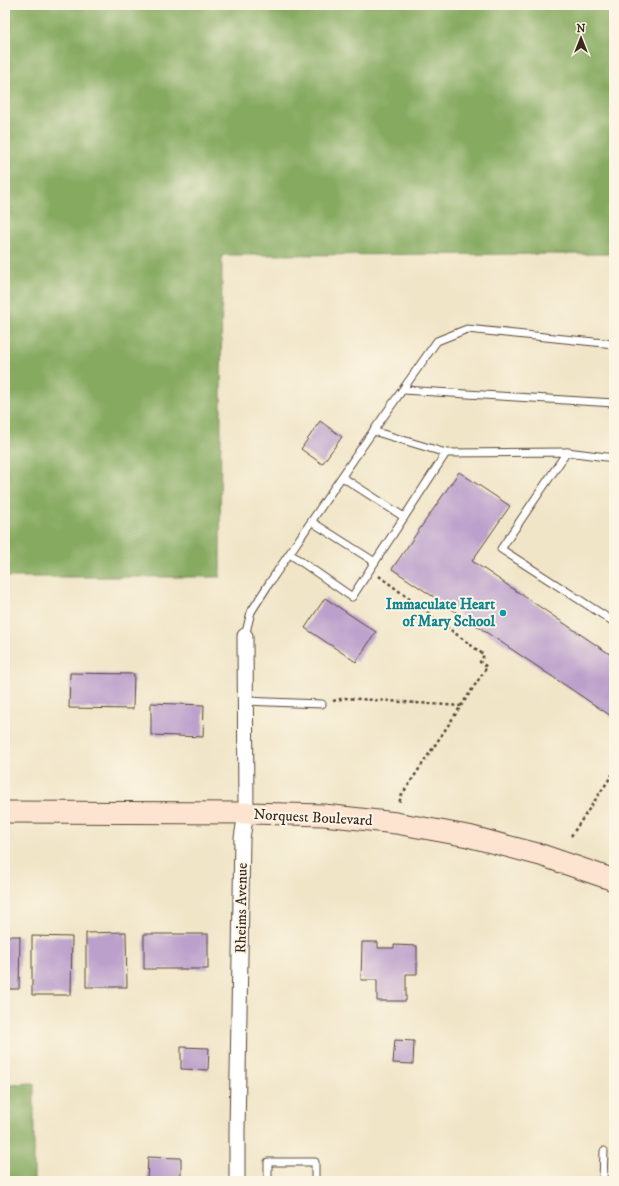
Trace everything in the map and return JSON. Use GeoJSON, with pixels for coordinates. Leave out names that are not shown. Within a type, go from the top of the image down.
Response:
{"type":"FeatureCollection","features":[{"type":"Feature","properties":{"kind":"street","name":"Rheims Avenue"},"geometry":{"type":"LineString","coordinates":[[237,1181],[242,838],[246,813],[245,636]]}},
{"type":"Feature","properties":{"kind":"street","name":"Norquest Boulevard"},"geometry":{"type":"LineString","coordinates":[[5,812],[246,813],[324,815],[396,823],[468,836],[541,855],[614,880]]}},
{"type":"Feature","properties":{"kind":"lane"},"geometry":{"type":"LineString","coordinates":[[245,636],[251,612],[270,582],[436,341],[467,329],[614,344]]}},
{"type":"Feature","properties":{"kind":"lane"},"geometry":{"type":"LineString","coordinates":[[403,390],[614,403]]}},
{"type":"Feature","properties":{"kind":"lane"},"geometry":{"type":"LineString","coordinates":[[373,431],[446,453],[567,452],[614,458]]}},
{"type":"Feature","properties":{"kind":"lane"},"geometry":{"type":"LineString","coordinates":[[567,452],[501,549],[614,622]]}},
{"type":"Feature","properties":{"kind":"lane"},"geometry":{"type":"LineString","coordinates":[[290,554],[352,597],[446,453]]}},
{"type":"Feature","properties":{"kind":"lane"},"geometry":{"type":"LineString","coordinates":[[342,477],[404,517]]}},
{"type":"Feature","properties":{"kind":"lane"},"geometry":{"type":"LineString","coordinates":[[312,522],[375,562]]}},
{"type":"Feature","properties":{"kind":"lane"},"geometry":{"type":"LineString","coordinates":[[245,701],[322,704]]}},
{"type":"Feature","properties":{"kind":"lane"},"geometry":{"type":"LineString","coordinates":[[603,1181],[604,1151]]}},
{"type":"Feature","properties":{"kind":"lane"},"geometry":{"type":"LineString","coordinates":[[268,1181],[268,1162],[315,1162],[315,1181]]}},
{"type":"Feature","properties":{"kind":"path"},"geometry":{"type":"LineString","coordinates":[[370,570],[484,655],[480,662],[486,667],[401,796],[396,823]]}},
{"type":"Feature","properties":{"kind":"path"},"geometry":{"type":"LineString","coordinates":[[322,704],[345,698],[461,706]]}},
{"type":"Feature","properties":{"kind":"path"},"geometry":{"type":"LineString","coordinates":[[571,836],[614,772]]}},
{"type":"Feature","properties":{"kind":"green space"},"geometry":{"type":"Polygon","coordinates":[[[5,5],[614,5],[614,254],[222,255],[220,577],[5,577],[5,5]]]}},
{"type":"Feature","properties":{"kind":"green space"},"geometry":{"type":"Polygon","coordinates":[[[34,1083],[34,1181],[5,1181],[5,1084],[34,1083]]]}},
{"type":"Feature","properties":{"kind":"building"},"geometry":{"type":"Polygon","coordinates":[[[320,421],[342,437],[322,464],[301,449],[320,421]]]}},
{"type":"Feature","properties":{"kind":"building","name":"Immaculate Heart of Mary School"},"geometry":{"type":"Polygon","coordinates":[[[459,472],[510,506],[472,561],[614,657],[614,718],[392,569],[459,472]]]}},
{"type":"Feature","properties":{"kind":"building"},"geometry":{"type":"Polygon","coordinates":[[[325,598],[376,632],[356,662],[305,628],[325,598]]]}},
{"type":"Feature","properties":{"kind":"building"},"geometry":{"type":"Polygon","coordinates":[[[70,673],[134,674],[133,709],[69,708],[70,673]]]}},
{"type":"Feature","properties":{"kind":"building"},"geometry":{"type":"Polygon","coordinates":[[[151,703],[204,705],[203,737],[151,735],[151,703]]]}},
{"type":"Feature","properties":{"kind":"building"},"geometry":{"type":"Polygon","coordinates":[[[126,932],[127,987],[86,987],[86,933],[126,932]]]}},
{"type":"Feature","properties":{"kind":"building"},"geometry":{"type":"Polygon","coordinates":[[[144,934],[208,934],[208,969],[144,969],[144,934]]]}},
{"type":"Feature","properties":{"kind":"building"},"geometry":{"type":"Polygon","coordinates":[[[5,936],[20,936],[19,989],[5,989],[5,936]]]}},
{"type":"Feature","properties":{"kind":"building"},"geometry":{"type":"Polygon","coordinates":[[[32,936],[72,937],[71,995],[32,995],[32,936]]]}},
{"type":"Feature","properties":{"kind":"building"},"geometry":{"type":"Polygon","coordinates":[[[362,942],[378,942],[378,948],[394,948],[394,945],[417,946],[417,974],[406,974],[406,1001],[377,1001],[377,980],[361,980],[362,942]]]}},
{"type":"Feature","properties":{"kind":"building"},"geometry":{"type":"Polygon","coordinates":[[[395,1040],[414,1041],[413,1064],[393,1063],[395,1040]]]}},
{"type":"Feature","properties":{"kind":"building"},"geometry":{"type":"Polygon","coordinates":[[[181,1047],[209,1048],[208,1070],[181,1069],[181,1047]]]}},
{"type":"Feature","properties":{"kind":"building"},"geometry":{"type":"Polygon","coordinates":[[[148,1157],[181,1158],[181,1181],[147,1181],[148,1157]]]}},
{"type":"Feature","properties":{"kind":"place","name":"Immaculate Heart of Mary School"},"geometry":{"type":"Point","coordinates":[503,613]}}]}
